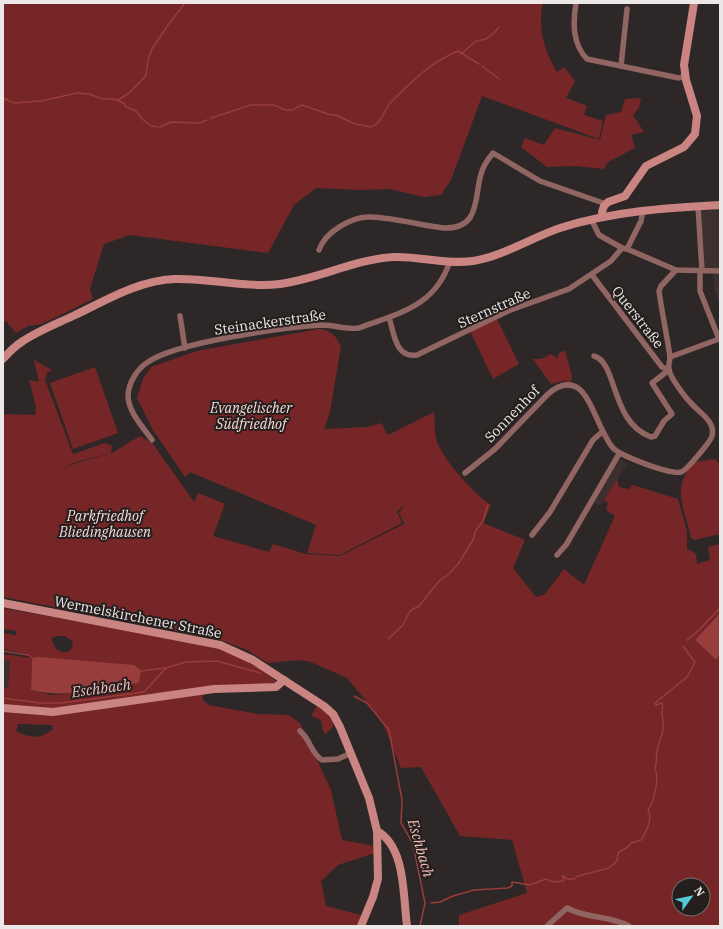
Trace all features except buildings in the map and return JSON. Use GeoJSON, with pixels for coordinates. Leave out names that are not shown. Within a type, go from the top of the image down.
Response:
{"type":"FeatureCollection","features":[{"type":"Feature","properties":{"kind":"main road"},"geometry":{"type":"LineString","coordinates":[[603,217],[602,212],[606,204],[625,196],[648,164],[677,152],[688,144],[693,138],[697,126],[697,116],[685,76],[685,51],[690,31],[694,3]]}},
{"type":"Feature","properties":{"kind":"main road"},"geometry":{"type":"LineString","coordinates":[[3,359],[23,341],[42,331],[129,290],[164,280],[183,279],[272,284],[297,281],[386,258],[403,257],[450,262],[479,260],[558,228],[591,219],[642,210],[720,205]]}},
{"type":"Feature","properties":{"kind":"main road","name":"Wermelskirchener Straße"},"geometry":{"type":"LineString","coordinates":[[3,603],[216,644],[248,657],[329,710],[337,721],[369,798],[377,831],[379,870],[373,897],[360,926]]}},
{"type":"Feature","properties":{"kind":"main road"},"geometry":{"type":"LineString","coordinates":[[3,708],[37,712],[61,711],[218,688],[276,687],[284,680]]}},
{"type":"Feature","properties":{"kind":"main road"},"geometry":{"type":"LineString","coordinates":[[377,831],[389,840],[397,855],[407,926]]}},
{"type":"Feature","properties":{"kind":"street"},"geometry":{"type":"LineString","coordinates":[[576,3],[574,32],[577,43],[585,57],[590,60],[679,78],[685,76]]}},
{"type":"Feature","properties":{"kind":"street"},"geometry":{"type":"LineString","coordinates":[[621,66],[627,9]]}},
{"type":"Feature","properties":{"kind":"street"},"geometry":{"type":"LineString","coordinates":[[319,250],[334,230],[366,217],[444,228],[454,227],[463,223],[473,213],[476,207],[481,172],[493,152],[540,181],[606,204]]}},
{"type":"Feature","properties":{"kind":"street"},"geometry":{"type":"LineString","coordinates":[[670,357],[719,339],[700,291],[701,271],[698,206]]}},
{"type":"Feature","properties":{"kind":"street","name":"Sternstraße"},"geometry":{"type":"LineString","coordinates":[[389,317],[399,349],[407,355],[417,355],[508,311],[558,294],[592,275],[624,249],[641,221],[642,210]]}},
{"type":"Feature","properties":{"kind":"street"},"geometry":{"type":"LineString","coordinates":[[591,219],[599,235],[624,249],[676,270],[720,271]]}},
{"type":"Feature","properties":{"kind":"street","name":"Steinackerstraße"},"geometry":{"type":"LineString","coordinates":[[152,440],[131,408],[129,401],[129,387],[136,374],[148,362],[185,348],[262,333],[323,325],[354,329],[389,317],[421,303],[429,297],[442,281],[450,262]]}},
{"type":"Feature","properties":{"kind":"street"},"geometry":{"type":"LineString","coordinates":[[594,356],[602,360],[607,366],[618,400],[629,421],[637,429],[650,437],[655,436],[664,421],[672,414],[652,383],[669,370],[670,357],[659,291],[661,286],[676,270]]}},
{"type":"Feature","properties":{"kind":"street","name":"Querstraße"},"geometry":{"type":"LineString","coordinates":[[592,275],[662,367],[669,370],[687,399],[708,419],[713,430],[710,440],[684,471],[680,472]]}},
{"type":"Feature","properties":{"kind":"street"},"geometry":{"type":"LineString","coordinates":[[180,316],[185,348]]}},
{"type":"Feature","properties":{"kind":"street","name":"Sonnenhof"},"geometry":{"type":"LineString","coordinates":[[465,473],[489,455],[548,394],[560,386],[573,386],[582,392],[602,432],[620,454],[642,463],[680,472]]}},
{"type":"Feature","properties":{"kind":"street"},"geometry":{"type":"LineString","coordinates":[[532,535],[550,512],[593,440],[602,432]]}},
{"type":"Feature","properties":{"kind":"street"},"geometry":{"type":"LineString","coordinates":[[557,555],[566,546],[620,454]]}},
{"type":"Feature","properties":{"kind":"street"},"geometry":{"type":"LineString","coordinates":[[300,731],[308,740],[314,753],[322,760],[338,759],[351,753]]}},
{"type":"Feature","properties":{"kind":"street"},"geometry":{"type":"LineString","coordinates":[[547,926],[567,908],[575,913],[612,919],[629,926]]}},
{"type":"Feature","properties":{"kind":"shaded area"},"geometry":{"type":"Polygon","coordinates":[[[720,208],[720,306],[714,289],[713,271],[703,271],[701,210],[720,208]]]}},
{"type":"Feature","properties":{"kind":"shaded area"},"geometry":{"type":"Polygon","coordinates":[[[620,459],[627,464],[600,506],[594,502],[620,459]]]}},
{"type":"Feature","properties":{"kind":"shaded area"},"geometry":{"type":"Polygon","coordinates":[[[3,659],[10,662],[8,689],[3,688],[3,659]]]}},
{"type":"Feature","properties":{"kind":"green space"},"geometry":{"type":"Polygon","coordinates":[[[3,3],[543,3],[541,21],[543,39],[549,56],[557,72],[564,67],[575,81],[566,98],[587,106],[584,115],[603,121],[599,139],[482,96],[451,180],[441,195],[424,197],[389,189],[360,190],[316,188],[294,205],[268,253],[130,235],[104,244],[90,289],[93,299],[42,324],[28,326],[16,333],[6,321],[3,322],[3,3]]]}},
{"type":"Feature","properties":{"kind":"green space"},"geometry":{"type":"Polygon","coordinates":[[[641,98],[639,108],[633,115],[644,132],[631,135],[635,148],[608,162],[604,169],[575,166],[547,167],[521,147],[525,138],[544,145],[555,128],[600,140],[606,115],[621,112],[625,99],[641,98]]]}},
{"type":"Feature","properties":{"kind":"green space"},"geometry":{"type":"Polygon","coordinates":[[[497,319],[519,364],[493,379],[470,331],[497,319]]]}},
{"type":"Feature","properties":{"kind":"green space"},"geometry":{"type":"Polygon","coordinates":[[[319,329],[333,334],[341,346],[330,412],[324,429],[367,427],[381,423],[388,435],[434,412],[436,438],[444,455],[467,484],[491,505],[483,523],[525,540],[513,568],[536,597],[545,594],[564,569],[584,585],[615,516],[606,510],[608,503],[604,500],[617,479],[619,487],[629,489],[633,485],[678,499],[687,531],[687,550],[691,550],[696,554],[697,564],[710,560],[708,547],[720,544],[720,613],[695,640],[716,660],[720,654],[720,926],[632,926],[623,921],[619,926],[459,926],[459,915],[527,893],[512,840],[460,836],[421,767],[401,768],[381,719],[347,678],[311,662],[299,660],[268,663],[247,650],[218,639],[3,597],[3,414],[35,415],[36,407],[29,380],[39,382],[34,360],[52,370],[47,373],[45,380],[73,454],[105,443],[112,446],[111,453],[76,462],[57,471],[76,463],[112,453],[140,436],[153,444],[194,502],[198,493],[225,504],[213,536],[269,552],[273,544],[306,554],[340,556],[404,524],[399,513],[405,504],[397,512],[402,523],[340,555],[307,553],[316,525],[190,472],[185,477],[153,430],[137,398],[143,379],[151,367],[197,351],[319,329]]]}},
{"type":"Feature","properties":{"kind":"green space"},"geometry":{"type":"Polygon","coordinates":[[[565,351],[572,376],[571,382],[563,381],[551,384],[533,359],[541,359],[551,354],[557,358],[560,352],[565,351]]]}},
{"type":"Feature","properties":{"kind":"green space"},"geometry":{"type":"Polygon","coordinates":[[[95,367],[118,433],[73,449],[50,383],[95,367]]]}},
{"type":"Feature","properties":{"kind":"green space"},"geometry":{"type":"Polygon","coordinates":[[[715,459],[720,465],[720,534],[695,540],[691,538],[681,499],[683,481],[694,462],[715,459]]]}},
{"type":"Feature","properties":{"kind":"green space"},"geometry":{"type":"Polygon","coordinates":[[[3,608],[211,646],[251,662],[276,681],[275,683],[51,709],[3,706],[3,688],[8,688],[10,662],[3,659],[3,654],[32,658],[31,690],[51,695],[81,693],[89,662],[33,658],[27,654],[3,649],[3,633],[16,635],[16,631],[3,629],[3,608]],[[65,636],[51,638],[56,649],[62,652],[69,652],[73,646],[72,641],[65,636]]]}},
{"type":"Feature","properties":{"kind":"green space"},"geometry":{"type":"Polygon","coordinates":[[[202,692],[203,700],[209,705],[258,714],[289,715],[300,723],[331,790],[342,840],[374,846],[375,853],[338,865],[321,881],[326,906],[361,915],[358,926],[3,926],[3,710],[31,714],[202,692]],[[18,724],[16,731],[35,737],[48,733],[53,729],[52,725],[18,724]]]}},
{"type":"Feature","properties":{"kind":"green space"},"geometry":{"type":"Polygon","coordinates":[[[317,706],[326,712],[333,723],[333,727],[325,734],[321,720],[311,716],[317,706]]]}},
{"type":"Feature","properties":{"kind":"water"},"geometry":{"type":"Polygon","coordinates":[[[720,613],[720,654],[716,660],[695,640],[720,613]]]}},
{"type":"Feature","properties":{"kind":"water"},"geometry":{"type":"Polygon","coordinates":[[[38,657],[134,665],[141,671],[139,683],[85,692],[58,694],[31,690],[32,660],[33,658],[38,657]]]}},
{"type":"Feature","properties":{"kind":"waterway"},"geometry":{"type":"LineString","coordinates":[[118,100],[129,93],[146,75],[148,60],[152,49],[185,3]]}},
{"type":"Feature","properties":{"kind":"waterway"},"geometry":{"type":"LineString","coordinates":[[461,54],[476,41],[486,39],[499,27]]}},
{"type":"Feature","properties":{"kind":"waterway"},"geometry":{"type":"LineString","coordinates":[[211,118],[251,105],[274,105],[285,110],[292,110],[302,105],[331,115],[336,115],[355,124],[371,127],[378,123],[388,105],[399,94],[430,66],[448,55],[458,51],[479,64]]}},
{"type":"Feature","properties":{"kind":"waterway"},"geometry":{"type":"LineString","coordinates":[[482,66],[499,79]]}},
{"type":"Feature","properties":{"kind":"waterway"},"geometry":{"type":"LineString","coordinates":[[3,98],[14,103],[41,101],[77,93],[89,94],[103,99],[113,99],[124,103],[126,107],[136,111],[142,119],[151,126],[158,127]]}},
{"type":"Feature","properties":{"kind":"waterway"},"geometry":{"type":"LineString","coordinates":[[160,127],[171,122],[200,123],[207,120]]}},
{"type":"Feature","properties":{"kind":"waterway"},"geometry":{"type":"LineString","coordinates":[[388,639],[403,625],[410,611],[419,606],[440,580],[449,574],[458,564],[473,540],[476,530],[483,521],[488,505]]}},
{"type":"Feature","properties":{"kind":"waterway"},"geometry":{"type":"LineString","coordinates":[[687,640],[720,608]]}},
{"type":"Feature","properties":{"kind":"waterway"},"geometry":{"type":"LineString","coordinates":[[431,903],[440,902],[453,896],[474,890],[508,888],[512,886],[512,882],[530,885],[546,879],[553,882],[564,881],[563,876],[568,879],[574,879],[578,876],[609,868],[617,861],[618,853],[631,843],[641,840],[650,821],[648,810],[655,791],[657,778],[655,769],[657,751],[663,730],[663,704],[656,705],[655,703],[687,677],[695,662],[683,646]]}},
{"type":"Feature","properties":{"kind":"waterway"},"geometry":{"type":"LineString","coordinates":[[3,651],[28,655],[34,659]]}},
{"type":"Feature","properties":{"kind":"waterway","name":"Eschbach"},"geometry":{"type":"LineString","coordinates":[[3,698],[40,703],[62,703],[144,692],[166,668],[186,662],[217,661],[260,673]]}},
{"type":"Feature","properties":{"kind":"waterway"},"geometry":{"type":"LineString","coordinates":[[140,671],[166,668]]}},
{"type":"Feature","properties":{"kind":"waterway","name":"Eschbach"},"geometry":{"type":"LineString","coordinates":[[354,696],[367,703],[389,730],[402,800],[401,823],[413,844],[425,903],[420,926]]}},
{"type":"Feature","properties":{"kind":"park label","name":"Evangelischer Südfriedhof"},"geometry":{"type":"Point","coordinates":[251,416]}},
{"type":"Feature","properties":{"kind":"park label","name":"Parkfriedhof Bliedinghausen"},"geometry":{"type":"Point","coordinates":[105,524]}}]}
